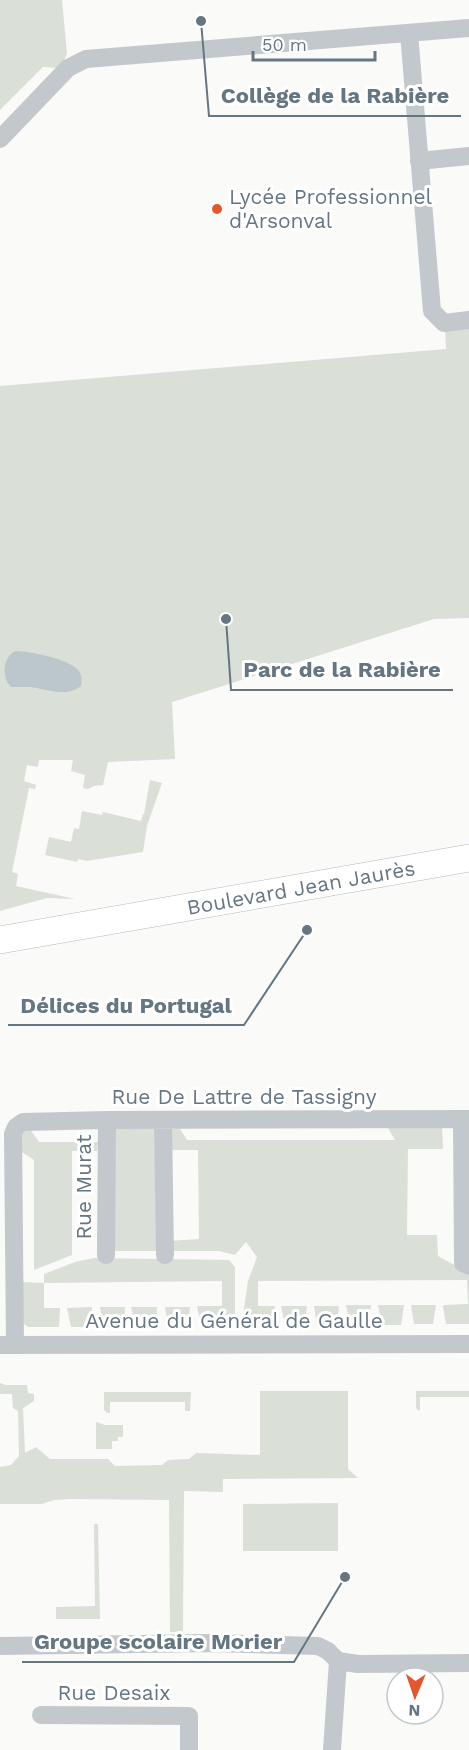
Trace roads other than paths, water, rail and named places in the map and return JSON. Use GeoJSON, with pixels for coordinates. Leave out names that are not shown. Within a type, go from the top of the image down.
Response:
{"type":"FeatureCollection","features":[{"type":"Feature","properties":{"kind":"main road","name":"Boulevard Jean Jaurès"},"geometry":{"type":"LineString","coordinates":[[0,940],[469,858]]}},
{"type":"Feature","properties":{"kind":"main road","name":"Boulevard Jean Jaurès"},"geometry":{"type":"LineString","coordinates":[[0,928],[133,917]]}},
{"type":"Feature","properties":{"kind":"street"},"geometry":{"type":"LineString","coordinates":[[0,139],[68,68],[86,59],[469,28]]}},
{"type":"Feature","properties":{"kind":"street"},"geometry":{"type":"LineString","coordinates":[[409,33],[432,311],[444,322],[469,320]]}},
{"type":"Feature","properties":{"kind":"street"},"geometry":{"type":"LineString","coordinates":[[419,161],[469,156]]}},
{"type":"Feature","properties":{"kind":"street"},"geometry":{"type":"LineString","coordinates":[[465,1119],[463,1263],[469,1266]]}},
{"type":"Feature","properties":{"kind":"street","name":"Rue De Lattre de Tassigny"},"geometry":{"type":"LineString","coordinates":[[7,1164],[16,1127],[19,1124],[36,1121],[465,1119]]}},
{"type":"Feature","properties":{"kind":"street","name":"Rue Murat"},"geometry":{"type":"LineString","coordinates":[[106,1255],[107,1120]]}},
{"type":"Feature","properties":{"kind":"street"},"geometry":{"type":"LineString","coordinates":[[163,1120],[165,1255]]}},
{"type":"Feature","properties":{"kind":"street"},"geometry":{"type":"LineString","coordinates":[[7,1164],[8,1345]]}},
{"type":"Feature","properties":{"kind":"street","name":"Avenue du Général de Gaulle"},"geometry":{"type":"LineString","coordinates":[[8,1345],[469,1344]]}},
{"type":"Feature","properties":{"kind":"street"},"geometry":{"type":"LineString","coordinates":[[0,1646],[209,1643],[313,1645],[328,1651],[338,1661],[358,1664],[469,1663]]}},
{"type":"Feature","properties":{"kind":"street"},"geometry":{"type":"LineString","coordinates":[[332,1750],[338,1661]]}},
{"type":"Feature","properties":{"kind":"street","name":"Rue Desaix"},"geometry":{"type":"LineString","coordinates":[[41,1715],[189,1716],[189,1750]]}},
{"type":"Feature","properties":{"kind":"place","name":"Collège de la Rabière"},"geometry":{"type":"Point","coordinates":[201,21]}},
{"type":"Feature","properties":{"kind":"place","name":"Lycée Professionnel d'Arsonval"},"geometry":{"type":"Point","coordinates":[217,209]}},
{"type":"Feature","properties":{"kind":"place","name":"Parc de la Rabière"},"geometry":{"type":"Point","coordinates":[226,619]}},
{"type":"Feature","properties":{"kind":"place","name":"Délices du Portugal"},"geometry":{"type":"Point","coordinates":[307,930]}},
{"type":"Feature","properties":{"kind":"place","name":"Groupe scolaire Morier"},"geometry":{"type":"Point","coordinates":[345,1577]}}]}
